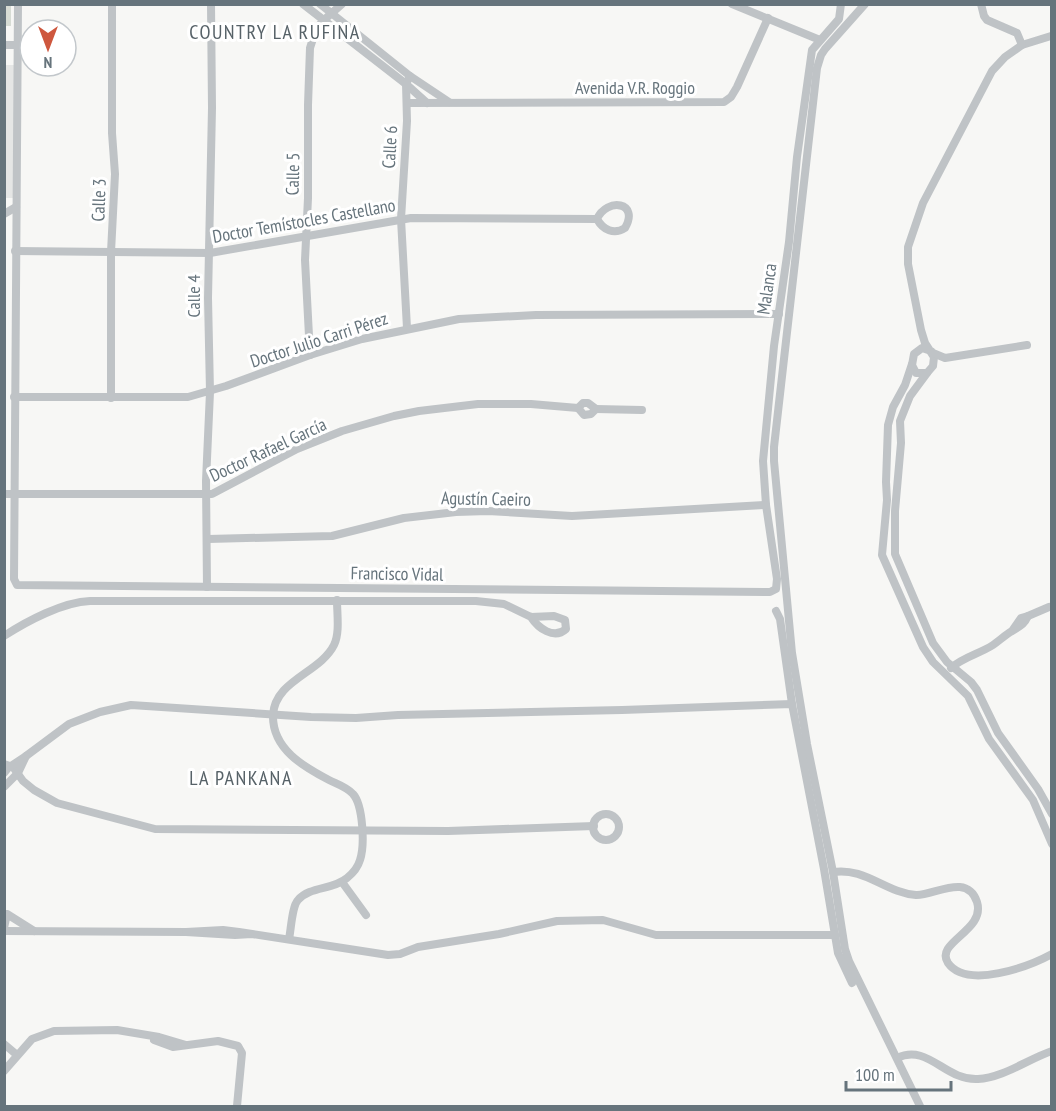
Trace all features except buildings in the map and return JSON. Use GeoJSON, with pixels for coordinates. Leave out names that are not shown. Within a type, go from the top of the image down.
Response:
{"type":"FeatureCollection","features":[{"type":"Feature","properties":{"kind":"street","name":"Calle 3"},"geometry":{"type":"LineString","coordinates":[[111,398],[111,252],[115,174],[112,133],[112,4]]}},
{"type":"Feature","properties":{"kind":"street","name":"Calle 4"},"geometry":{"type":"LineString","coordinates":[[207,587],[212,4]]}},
{"type":"Feature","properties":{"kind":"street"},"geometry":{"type":"LineString","coordinates":[[303,4],[427,103]]}},
{"type":"Feature","properties":{"kind":"street"},"geometry":{"type":"LineString","coordinates":[[320,4],[410,76],[450,102]]}},
{"type":"Feature","properties":{"kind":"street","name":"Calle 5"},"geometry":{"type":"LineString","coordinates":[[310,355],[305,277],[309,180],[310,48],[313,34],[324,20],[342,4]]}},
{"type":"Feature","properties":{"kind":"street"},"geometry":{"type":"LineString","coordinates":[[732,4],[820,40]]}},
{"type":"Feature","properties":{"kind":"street","name":"Malanca"},"geometry":{"type":"LineString","coordinates":[[776,589],[777,579],[766,505],[763,444],[811,54],[814,47],[839,20],[841,4]]}},
{"type":"Feature","properties":{"kind":"street"},"geometry":{"type":"LineString","coordinates":[[865,4],[825,49],[819,60],[774,447],[778,523],[790,636],[807,744],[833,872],[846,953],[920,1107]]}},
{"type":"Feature","properties":{"kind":"street"},"geometry":{"type":"LineString","coordinates":[[981,4],[987,20],[1017,33],[1022,45]]}},
{"type":"Feature","properties":{"kind":"street","name":"Avenida V.R. Roggio"},"geometry":{"type":"LineString","coordinates":[[407,104],[724,102],[731,97],[737,87],[768,18]]}},
{"type":"Feature","properties":{"kind":"street"},"geometry":{"type":"LineString","coordinates":[[1051,36],[1022,45],[1005,57],[992,71],[916,219],[907,253],[921,330],[934,360],[929,372],[906,402],[900,421],[901,443],[895,502],[895,550],[933,643],[977,690],[998,733],[1052,814]]}},
{"type":"Feature","properties":{"kind":"street"},"geometry":{"type":"LineString","coordinates":[[4,45],[18,45],[14,397],[9,494]]}},
{"type":"Feature","properties":{"kind":"street","name":"Calle 6"},"geometry":{"type":"LineString","coordinates":[[407,328],[401,219],[406,84],[410,76]]}},
{"type":"Feature","properties":{"kind":"street"},"geometry":{"type":"LineString","coordinates":[[4,214],[16,207]]}},
{"type":"Feature","properties":{"kind":"street","name":"Doctor Temístocles Castellano"},"geometry":{"type":"LineString","coordinates":[[15,251],[210,253],[401,219],[597,219]]}},
{"type":"Feature","properties":{"kind":"street","name":"Doctor Julio Carri Pérez"},"geometry":{"type":"LineString","coordinates":[[14,397],[188,397],[210,392],[310,355],[362,339],[459,319],[513,315],[779,314]]}},
{"type":"Feature","properties":{"kind":"street"},"geometry":{"type":"LineString","coordinates":[[921,330],[905,385],[893,407],[886,440],[887,500],[882,552],[923,647],[933,662],[968,696],[989,740],[1024,787],[1041,815],[1052,844]]}},
{"type":"Feature","properties":{"kind":"street"},"geometry":{"type":"LineString","coordinates":[[914,354],[922,348],[945,358],[1027,345]]}},
{"type":"Feature","properties":{"kind":"street"},"geometry":{"type":"LineString","coordinates":[[912,364],[916,373],[929,372],[956,356]]}},
{"type":"Feature","properties":{"kind":"street","name":"Doctor Rafael García"},"geometry":{"type":"LineString","coordinates":[[9,494],[216,493],[275,460],[342,431],[419,411],[478,404],[531,404],[578,408],[583,403],[588,403],[596,409],[642,410]]}},
{"type":"Feature","properties":{"kind":"street","name":"Francisco Vidal"},"geometry":{"type":"LineString","coordinates":[[9,494],[14,579],[17,585],[770,592],[776,589]]}},
{"type":"Feature","properties":{"kind":"street","name":"Agustín Caeiro"},"geometry":{"type":"LineString","coordinates":[[208,539],[332,536],[404,518],[456,512],[489,511],[572,516],[766,505]]}},
{"type":"Feature","properties":{"kind":"street"},"geometry":{"type":"LineString","coordinates":[[893,576],[902,571]]}},
{"type":"Feature","properties":{"kind":"street"},"geometry":{"type":"LineString","coordinates":[[289,939],[296,901],[304,895],[342,882],[352,873],[359,861],[362,831],[360,812],[354,796],[347,789],[319,775],[285,750],[277,738],[273,714],[287,686],[334,646],[337,600]]}},
{"type":"Feature","properties":{"kind":"street"},"geometry":{"type":"LineString","coordinates":[[4,636],[36,618],[84,601],[494,602],[531,616]]}},
{"type":"Feature","properties":{"kind":"street"},"geometry":{"type":"LineString","coordinates":[[946,674],[968,656],[993,645],[1026,622],[1028,616],[1049,607]]}},
{"type":"Feature","properties":{"kind":"street"},"geometry":{"type":"LineString","coordinates":[[776,611],[780,619],[792,704],[839,957],[852,982]]}},
{"type":"Feature","properties":{"kind":"street"},"geometry":{"type":"LineString","coordinates":[[4,773],[8,765],[26,756],[69,724],[100,711],[121,706],[139,705],[356,718],[792,704]]}},
{"type":"Feature","properties":{"kind":"street"},"geometry":{"type":"LineString","coordinates":[[6,784],[18,772],[26,756]]}},
{"type":"Feature","properties":{"kind":"street"},"geometry":{"type":"LineString","coordinates":[[8,765],[18,772],[23,781],[34,790],[64,806],[155,829],[448,831],[594,826]]}},
{"type":"Feature","properties":{"kind":"street"},"geometry":{"type":"LineString","coordinates":[[1024,787],[1031,780]]}},
{"type":"Feature","properties":{"kind":"street"},"geometry":{"type":"LineString","coordinates":[[6,784],[34,790]]}},
{"type":"Feature","properties":{"kind":"street"},"geometry":{"type":"LineString","coordinates":[[833,872],[844,870],[863,874],[892,889],[914,895],[953,886],[967,890],[977,902],[977,916],[969,929],[946,950],[949,964],[960,971],[983,975],[1005,972],[1052,954]]}},
{"type":"Feature","properties":{"kind":"street"},"geometry":{"type":"LineString","coordinates":[[342,882],[366,915]]}},
{"type":"Feature","properties":{"kind":"street"},"geometry":{"type":"LineString","coordinates":[[35,931],[6,911],[4,930],[35,931],[186,932],[235,935],[252,934],[394,955],[418,947],[499,934],[546,922],[603,920],[650,935],[835,935]]}},
{"type":"Feature","properties":{"kind":"street"},"geometry":{"type":"LineString","coordinates":[[4,1071],[32,1039],[54,1031],[117,1030],[159,1036],[186,1045],[224,1041],[235,1043],[240,1048],[237,1107]]}},
{"type":"Feature","properties":{"kind":"street"},"geometry":{"type":"LineString","coordinates":[[4,1044],[17,1055]]}},
{"type":"Feature","properties":{"kind":"street"},"geometry":{"type":"LineString","coordinates":[[897,1058],[905,1054],[918,1053],[954,1075],[979,1079],[996,1075],[1052,1051]]}},
{"type":"Feature","properties":{"kind":"shaded area"},"geometry":{"type":"Polygon","coordinates":[[[5,4],[11,5],[11,26],[5,26],[5,4]]]}},
{"type":"Feature","properties":{"kind":"shaded area"},"geometry":{"type":"Polygon","coordinates":[[[5,65],[16,65],[15,198],[5,198],[5,65]]]}},
{"type":"Feature","properties":{"kind":"district","name":"COUNTRY LA RUFINA"},"geometry":{"type":"Point","coordinates":[275,32]}},
{"type":"Feature","properties":{"kind":"district","name":"LA PANKANA"},"geometry":{"type":"Point","coordinates":[241,778]}}]}
